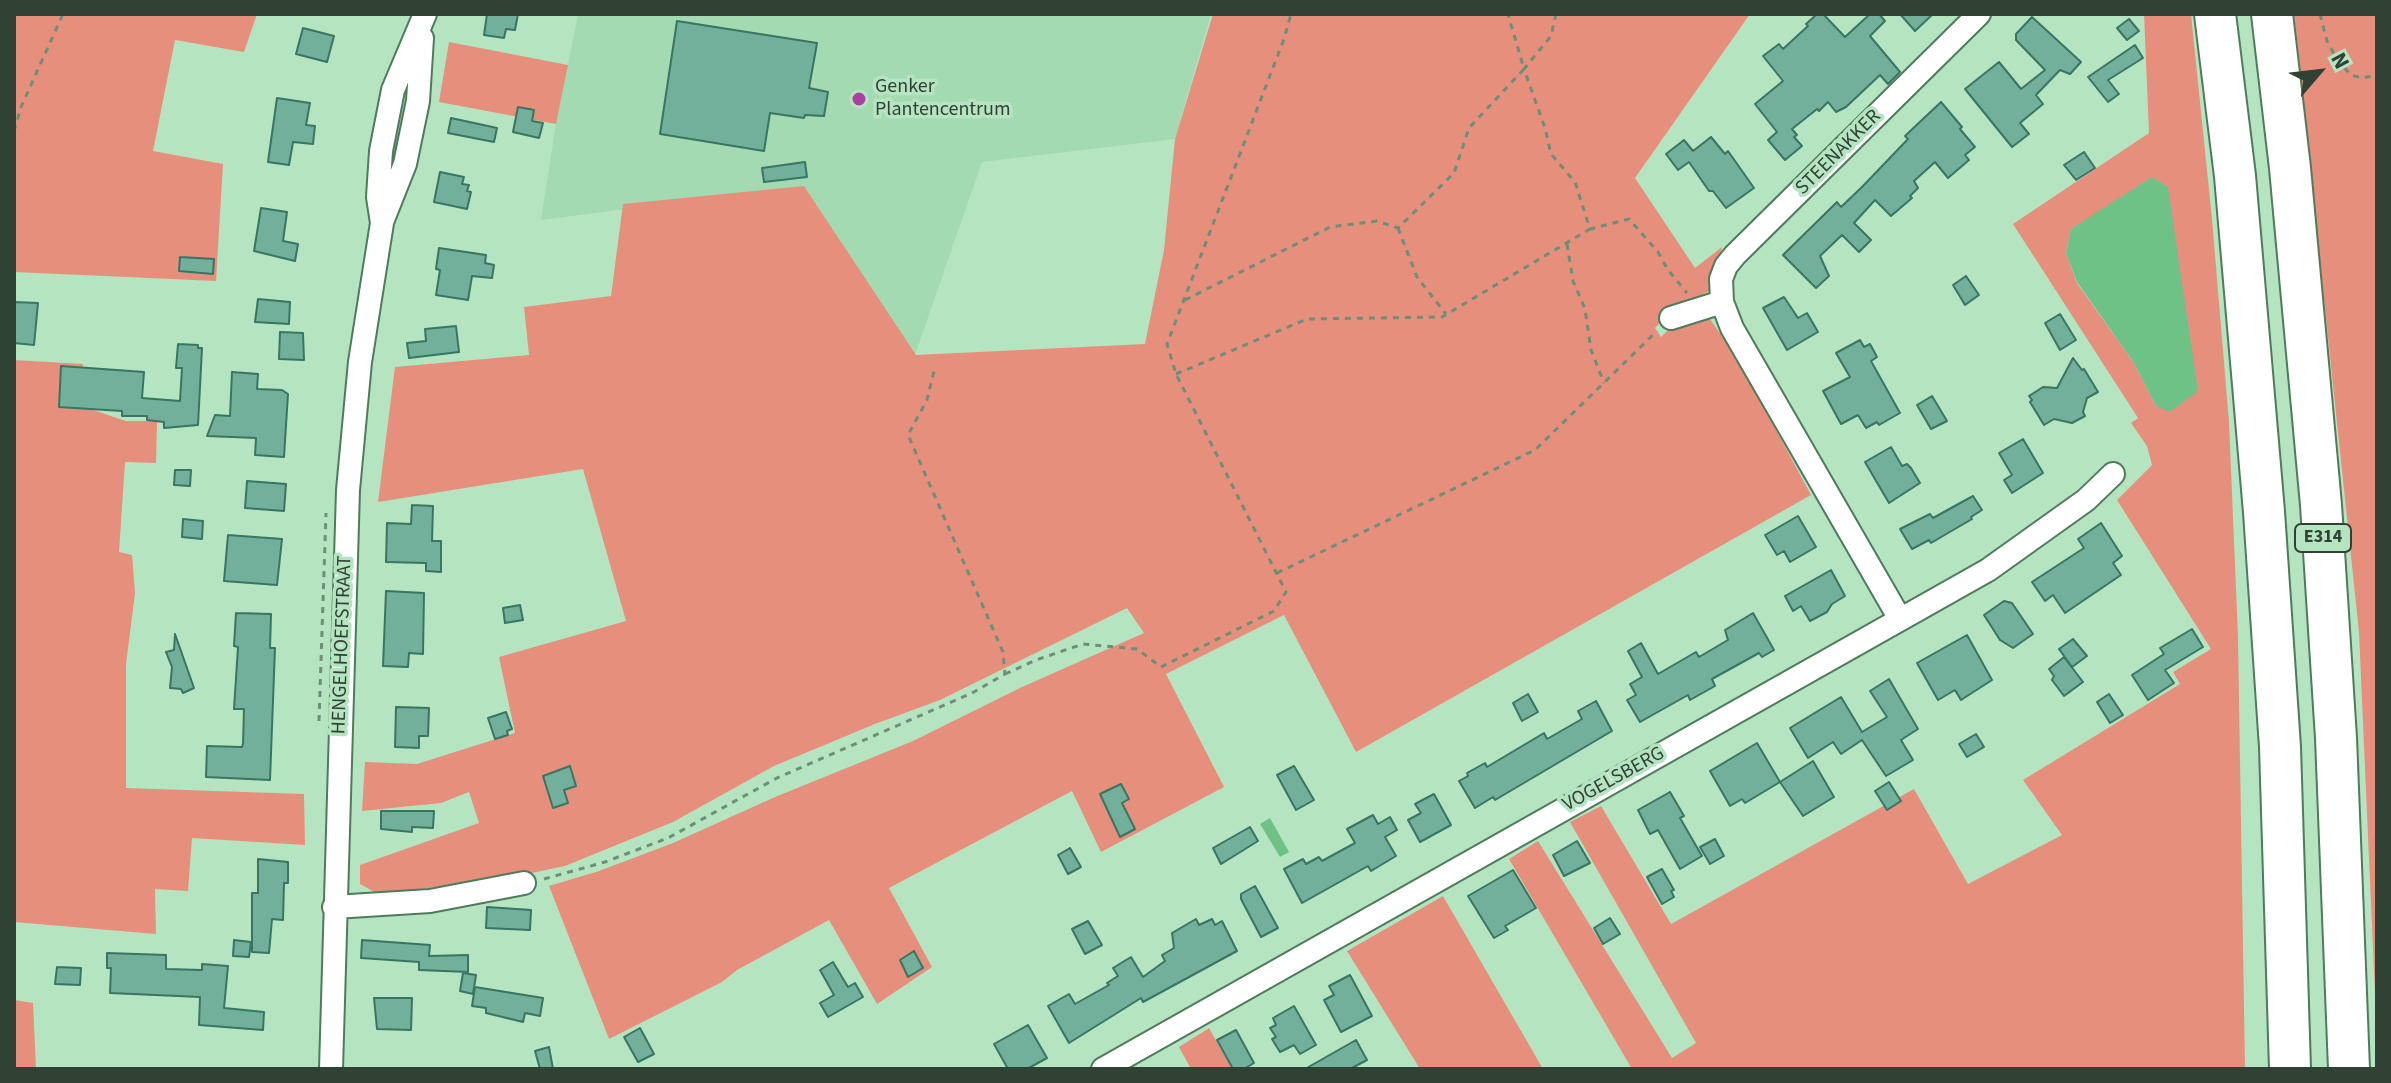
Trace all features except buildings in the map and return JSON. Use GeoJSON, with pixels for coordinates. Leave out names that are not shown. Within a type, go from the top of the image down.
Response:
{"type":"FeatureCollection","features":[{"type":"Feature","properties":{"kind":"highway","name":"E314"},"geometry":{"type":"LineString","coordinates":[[2215,14],[2235,176],[2264,512],[2280,747],[2290,1069]]}},
{"type":"Feature","properties":{"kind":"highway","name":"E314"},"geometry":{"type":"LineString","coordinates":[[2272,14],[2290,168],[2321,505],[2336,738],[2349,1069]]}},
{"type":"Feature","properties":{"kind":"street","name":"STEENAKKER"},"geometry":{"type":"LineString","coordinates":[[1711,304],[1735,255],[1979,14]]}},
{"type":"Feature","properties":{"kind":"street","name":"HENGELHOEFSTRAAT"},"geometry":{"type":"LineString","coordinates":[[331,1069],[348,490],[360,362],[382,223],[405,164],[418,101],[424,19]]}},
{"type":"Feature","properties":{"kind":"street"},"geometry":{"type":"LineString","coordinates":[[1671,318],[1711,304],[1732,328],[1900,619]]}},
{"type":"Feature","properties":{"kind":"street","name":"VOGELSBERG"},"geometry":{"type":"LineString","coordinates":[[1103,1069],[1988,570],[2086,500],[2113,474]]}},
{"type":"Feature","properties":{"kind":"street"},"geometry":{"type":"LineString","coordinates":[[334,907],[430,901],[524,883]]}},
{"type":"Feature","properties":{"kind":"path"},"geometry":{"type":"LineString","coordinates":[[14,131],[21,107],[63,14]]}},
{"type":"Feature","properties":{"kind":"path"},"geometry":{"type":"LineString","coordinates":[[524,883],[605,862],[668,838],[777,778],[972,693],[1036,660],[1083,644],[1137,649],[1161,667],[1274,611],[1286,592],[1176,374],[1167,344],[1291,14]]}},
{"type":"Feature","properties":{"kind":"path"},"geometry":{"type":"LineString","coordinates":[[1508,14],[1551,154],[1575,182],[1590,229]]}},
{"type":"Feature","properties":{"kind":"path"},"geometry":{"type":"LineString","coordinates":[[1398,228],[1454,173],[1469,128],[1551,36],[1556,14]]}},
{"type":"Feature","properties":{"kind":"path"},"geometry":{"type":"LineString","coordinates":[[2320,14],[2327,41],[2344,68],[2351,75],[2362,78],[2377,75]]}},
{"type":"Feature","properties":{"kind":"path"},"geometry":{"type":"LineString","coordinates":[[1176,374],[1307,319],[1442,317],[1590,229],[1629,219],[1658,252],[1668,270],[1711,304]]}},
{"type":"Feature","properties":{"kind":"path"},"geometry":{"type":"LineString","coordinates":[[1183,301],[1330,227],[1377,221],[1398,228]]}},
{"type":"Feature","properties":{"kind":"path"},"geometry":{"type":"LineString","coordinates":[[1398,228],[1417,277],[1446,314]]}},
{"type":"Feature","properties":{"kind":"path"},"geometry":{"type":"LineString","coordinates":[[1567,243],[1573,281],[1585,309],[1591,350],[1604,383]]}},
{"type":"Feature","properties":{"kind":"path"},"geometry":{"type":"LineString","coordinates":[[1277,573],[1535,450],[1671,318]]}},
{"type":"Feature","properties":{"kind":"path"},"geometry":{"type":"LineString","coordinates":[[934,371],[927,400],[908,435],[1003,652],[1005,674]]}},
{"type":"Feature","properties":{"kind":"shaded area"},"geometry":{"type":"Polygon","coordinates":[[[14,14],[257,14],[244,52],[175,40],[153,151],[223,164],[216,281],[14,272],[14,14]]]}},
{"type":"Feature","properties":{"kind":"shaded area"},"geometry":{"type":"Polygon","coordinates":[[[578,14],[1211,14],[1175,139],[982,162],[915,355],[804,186],[541,220],[578,14]]]}},
{"type":"Feature","properties":{"kind":"shaded area"},"geometry":{"type":"Polygon","coordinates":[[[1213,14],[1750,14],[1635,178],[1695,268],[1722,247],[1712,290],[1674,307],[1655,328],[1661,337],[1671,327],[1709,318],[1735,354],[1811,495],[1356,752],[1284,615],[1166,674],[1224,787],[1101,852],[1072,791],[889,888],[932,967],[877,1004],[829,920],[737,970],[722,982],[609,1039],[549,886],[673,843],[775,797],[913,741],[1022,687],[1144,633],[1127,608],[940,700],[774,766],[673,822],[565,866],[502,879],[378,894],[360,884],[360,865],[479,823],[469,792],[441,803],[362,811],[365,762],[417,764],[515,733],[499,657],[626,621],[583,469],[378,502],[395,367],[529,355],[524,307],[611,296],[623,204],[804,186],[916,355],[1145,344],[1164,250],[1175,139],[1213,14]]]}},
{"type":"Feature","properties":{"kind":"shaded area"},"geometry":{"type":"Polygon","coordinates":[[[2144,14],[2191,14],[2229,422],[2238,637],[2245,1069],[1632,1069],[1509,859],[1538,841],[1672,1058],[1696,1043],[1570,822],[1601,806],[1671,924],[1914,789],[1968,884],[2062,835],[2023,780],[2180,684],[2173,672],[2211,649],[2117,500],[2152,465],[2147,446],[2131,423],[2138,418],[2013,224],[2149,133],[2144,14]],[[2100,212],[2071,229],[2066,253],[2077,283],[2134,363],[2156,406],[2100,212]]]}},
{"type":"Feature","properties":{"kind":"shaded area"},"geometry":{"type":"Polygon","coordinates":[[[2294,14],[2377,14],[2377,1039],[2359,632],[2294,14]]]}},
{"type":"Feature","properties":{"kind":"shaded area"},"geometry":{"type":"Polygon","coordinates":[[[449,42],[568,65],[556,124],[439,102],[449,42]]]}},
{"type":"Feature","properties":{"kind":"shaded area"},"geometry":{"type":"Polygon","coordinates":[[[2152,177],[2168,187],[2198,391],[2170,412],[2156,406],[2134,363],[2077,282],[2066,253],[2071,229],[2152,177]]]}},
{"type":"Feature","properties":{"kind":"shaded area"},"geometry":{"type":"Polygon","coordinates":[[[14,360],[83,364],[81,406],[126,421],[157,421],[156,463],[125,462],[119,552],[132,555],[135,593],[126,664],[126,788],[304,794],[305,845],[192,838],[188,891],[155,889],[156,934],[14,922],[14,360]]]}},
{"type":"Feature","properties":{"kind":"shaded area"},"geometry":{"type":"Polygon","coordinates":[[[1270,818],[1289,852],[1280,857],[1260,824],[1270,818]]]}},
{"type":"Feature","properties":{"kind":"shaded area"},"geometry":{"type":"Polygon","coordinates":[[[1443,896],[1543,1069],[1420,1069],[1347,951],[1443,896]]]}},
{"type":"Feature","properties":{"kind":"shaded area"},"geometry":{"type":"Polygon","coordinates":[[[14,1000],[33,1003],[36,1069],[14,1069],[14,1000]]]}},
{"type":"Feature","properties":{"kind":"shaded area"},"geometry":{"type":"Polygon","coordinates":[[[1209,1028],[1232,1069],[1191,1069],[1179,1047],[1209,1028]]]}},
{"type":"Feature","properties":{"kind":"place","name":"Genker Plantencentrum"},"geometry":{"type":"Point","coordinates":[859,99]}}]}
